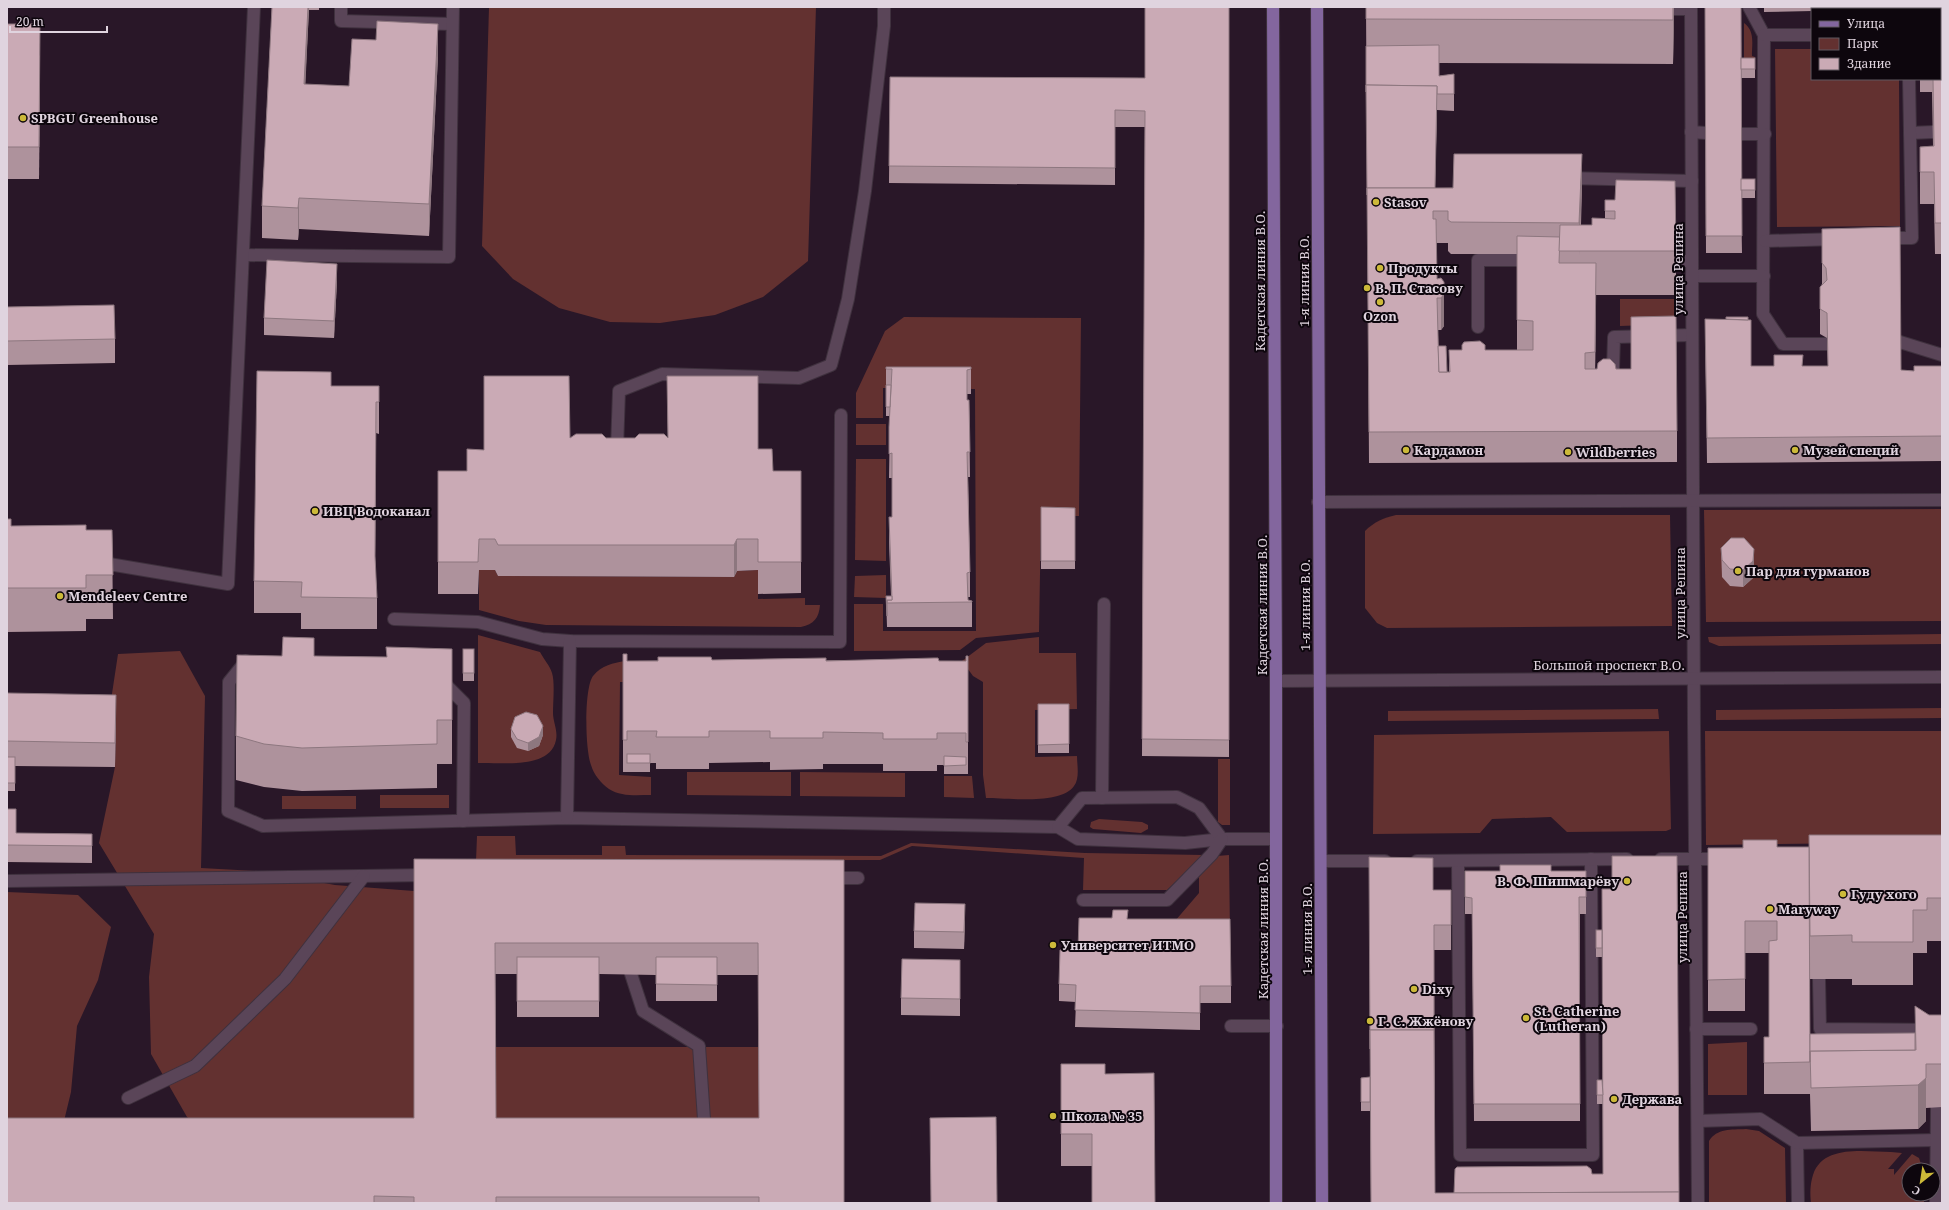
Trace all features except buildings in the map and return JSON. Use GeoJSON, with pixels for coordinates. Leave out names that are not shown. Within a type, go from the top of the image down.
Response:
{"type":"FeatureCollection","features":[{"type":"Feature","properties":{"kind":"main road","name":"Кадетская линия В.О."},"geometry":{"type":"LineString","coordinates":[[1273,7],[1277,1026],[1276,1203]]}},
{"type":"Feature","properties":{"kind":"main road","name":"1-я линия В.О."},"geometry":{"type":"LineString","coordinates":[[1317,7],[1322,1203]]}},
{"type":"Feature","properties":{"kind":"street"},"geometry":{"type":"LineString","coordinates":[[83,560],[228,584],[254,7]]}},
{"type":"Feature","properties":{"kind":"street"},"geometry":{"type":"LineString","coordinates":[[341,7],[341,21],[452,24]]}},
{"type":"Feature","properties":{"kind":"street"},"geometry":{"type":"LineString","coordinates":[[243,255],[449,257],[453,7]]}},
{"type":"Feature","properties":{"kind":"street"},"geometry":{"type":"LineString","coordinates":[[617,449],[619,391],[662,374],[800,378],[831,366],[848,299],[865,191],[884,26],[884,7]]}},
{"type":"Feature","properties":{"kind":"street"},"geometry":{"type":"LineString","coordinates":[[1749,7],[1764,35],[1765,241],[1763,314],[1783,344],[1827,344]]}},
{"type":"Feature","properties":{"kind":"street"},"geometry":{"type":"LineString","coordinates":[[1642,9],[1691,8]]}},
{"type":"Feature","properties":{"kind":"street","name":"улица Репина"},"geometry":{"type":"LineString","coordinates":[[1691,8],[1698,1203]]}},
{"type":"Feature","properties":{"kind":"street"},"geometry":{"type":"LineString","coordinates":[[1764,35],[1811,35]]}},
{"type":"Feature","properties":{"kind":"street"},"geometry":{"type":"LineString","coordinates":[[1874,239],[1912,238],[1909,80]]}},
{"type":"Feature","properties":{"kind":"street"},"geometry":{"type":"LineString","coordinates":[[1691,132],[1706,133]]}},
{"type":"Feature","properties":{"kind":"street"},"geometry":{"type":"LineString","coordinates":[[1910,133],[1933,132]]}},
{"type":"Feature","properties":{"kind":"street"},"geometry":{"type":"LineString","coordinates":[[1741,134],[1765,134]]}},
{"type":"Feature","properties":{"kind":"street"},"geometry":{"type":"LineString","coordinates":[[1556,178],[1692,181]]}},
{"type":"Feature","properties":{"kind":"street"},"geometry":{"type":"LineString","coordinates":[[1765,241],[1850,239]]}},
{"type":"Feature","properties":{"kind":"street"},"geometry":{"type":"LineString","coordinates":[[1478,327],[1478,260],[1547,261]]}},
{"type":"Feature","properties":{"kind":"street"},"geometry":{"type":"LineString","coordinates":[[1675,261],[1692,261]]}},
{"type":"Feature","properties":{"kind":"street"},"geometry":{"type":"LineString","coordinates":[[1692,276],[1764,276]]}},
{"type":"Feature","properties":{"kind":"street"},"geometry":{"type":"LineString","coordinates":[[1613,369],[1614,337],[1692,335]]}},
{"type":"Feature","properties":{"kind":"street"},"geometry":{"type":"LineString","coordinates":[[1900,342],[1942,354]]}},
{"type":"Feature","properties":{"kind":"street"},"geometry":{"type":"LineString","coordinates":[[394,619],[478,622],[542,639],[570,641],[840,642],[841,415]]}},
{"type":"Feature","properties":{"kind":"street"},"geometry":{"type":"LineString","coordinates":[[1318,502],[1942,500]]}},
{"type":"Feature","properties":{"kind":"street"},"geometry":{"type":"LineString","coordinates":[[1102,798],[1104,604]]}},
{"type":"Feature","properties":{"kind":"street"},"geometry":{"type":"LineString","coordinates":[[567,818],[570,641]]}},
{"type":"Feature","properties":{"kind":"street"},"geometry":{"type":"LineString","coordinates":[[256,659],[248,658],[229,682],[228,811],[262,826],[567,818],[1058,827],[1078,839],[1185,843],[1222,839],[1276,839]]}},
{"type":"Feature","properties":{"kind":"street","name":"Большой проспект В.О."},"geometry":{"type":"LineString","coordinates":[[1276,681],[1942,677]]}},
{"type":"Feature","properties":{"kind":"street"},"geometry":{"type":"LineString","coordinates":[[428,681],[443,682],[464,704],[463,821]]}},
{"type":"Feature","properties":{"kind":"street"},"geometry":{"type":"LineString","coordinates":[[1058,827],[1082,798],[1177,797],[1199,808],[1222,839]]}},
{"type":"Feature","properties":{"kind":"street"},"geometry":{"type":"LineString","coordinates":[[1083,900],[1167,900],[1212,854],[1222,839]]}},
{"type":"Feature","properties":{"kind":"street"},"geometry":{"type":"LineString","coordinates":[[1458,861],[1460,1155],[1593,1155],[1591,859]]}},
{"type":"Feature","properties":{"kind":"street"},"geometry":{"type":"LineString","coordinates":[[1321,861],[1637,859]]}},
{"type":"Feature","properties":{"kind":"street"},"geometry":{"type":"LineString","coordinates":[[1652,859],[1733,859]]}},
{"type":"Feature","properties":{"kind":"street"},"geometry":{"type":"LineString","coordinates":[[7,881],[446,875]]}},
{"type":"Feature","properties":{"kind":"street"},"geometry":{"type":"LineString","coordinates":[[128,1098],[195,1066],[285,979],[364,876]]}},
{"type":"Feature","properties":{"kind":"street"},"geometry":{"type":"LineString","coordinates":[[818,878],[858,878]]}},
{"type":"Feature","properties":{"kind":"street"},"geometry":{"type":"LineString","coordinates":[[631,974],[644,1011],[699,1046],[705,1150]]}},
{"type":"Feature","properties":{"kind":"street"},"geometry":{"type":"LineString","coordinates":[[1819,979],[1820,1028],[1942,1030]]}},
{"type":"Feature","properties":{"kind":"street"},"geometry":{"type":"LineString","coordinates":[[1231,1026],[1277,1026]]}},
{"type":"Feature","properties":{"kind":"street"},"geometry":{"type":"LineString","coordinates":[[1696,1029],[1751,1029]]}},
{"type":"Feature","properties":{"kind":"street"},"geometry":{"type":"LineString","coordinates":[[1936,1203],[1937,1108]]}},
{"type":"Feature","properties":{"kind":"street"},"geometry":{"type":"LineString","coordinates":[[1698,1121],[1760,1119],[1797,1143],[1936,1140]]}},
{"type":"Feature","properties":{"kind":"street"},"geometry":{"type":"LineString","coordinates":[[1797,1143],[1798,1203]]}},
{"type":"Feature","properties":{"kind":"green space"},"geometry":{"type":"Polygon","coordinates":[[[489,7],[816,7],[808,261],[763,297],[715,315],[660,323],[610,322],[559,308],[513,279],[482,246],[489,7]]]}},
{"type":"Feature","properties":{"kind":"green space"},"geometry":{"type":"Polygon","coordinates":[[[1744,23],[1748,26],[1751,34],[1752,56],[1755,57],[1755,67],[1744,67],[1744,23]]]}},
{"type":"Feature","properties":{"kind":"green space"},"geometry":{"type":"Polygon","coordinates":[[[1775,49],[1811,49],[1811,80],[1899,80],[1900,226],[1777,227],[1775,49]]]}},
{"type":"Feature","properties":{"kind":"green space"},"geometry":{"type":"Polygon","coordinates":[[[1620,299],[1676,299],[1676,324],[1620,326],[1620,299]]]}},
{"type":"Feature","properties":{"kind":"green space"},"geometry":{"type":"Polygon","coordinates":[[[904,317],[1081,318],[1079,516],[1041,516],[1039,632],[976,638],[960,650],[854,651],[854,604],[883,604],[883,631],[976,631],[975,389],[883,388],[883,418],[856,418],[856,393],[885,331],[904,317]]]}},
{"type":"Feature","properties":{"kind":"green space"},"geometry":{"type":"Polygon","coordinates":[[[856,424],[886,424],[886,445],[856,445],[856,424]]]}},
{"type":"Feature","properties":{"kind":"green space"},"geometry":{"type":"Polygon","coordinates":[[[856,459],[886,459],[886,561],[855,560],[856,459]]]}},
{"type":"Feature","properties":{"kind":"green space"},"geometry":{"type":"Polygon","coordinates":[[[1942,509],[1942,621],[1706,622],[1704,510],[1942,509]]]}},
{"type":"Feature","properties":{"kind":"green space"},"geometry":{"type":"Polygon","coordinates":[[[1396,515],[1670,515],[1672,626],[1387,628],[1377,623],[1365,608],[1365,531],[1379,521],[1396,515]]]}},
{"type":"Feature","properties":{"kind":"green space"},"geometry":{"type":"Polygon","coordinates":[[[479,570],[495,570],[498,576],[734,577],[737,571],[758,570],[758,599],[805,598],[805,605],[820,605],[815,620],[801,627],[546,625],[519,621],[479,610],[479,570]]]}},
{"type":"Feature","properties":{"kind":"green space"},"geometry":{"type":"Polygon","coordinates":[[[886,575],[886,598],[854,597],[855,576],[886,575]]]}},
{"type":"Feature","properties":{"kind":"green space"},"geometry":{"type":"Polygon","coordinates":[[[1942,634],[1942,644],[1719,646],[1709,642],[1708,637],[1942,634]]]}},
{"type":"Feature","properties":{"kind":"green space"},"geometry":{"type":"Polygon","coordinates":[[[478,635],[540,652],[550,668],[554,692],[553,713],[556,729],[556,740],[552,750],[545,756],[535,760],[523,762],[478,763],[478,635]]]}},
{"type":"Feature","properties":{"kind":"green space"},"geometry":{"type":"Polygon","coordinates":[[[1039,637],[1039,653],[1076,653],[1077,709],[1035,710],[1035,757],[1077,756],[1078,775],[1076,783],[1067,792],[1058,796],[1046,798],[986,798],[983,775],[983,682],[973,676],[962,661],[986,643],[1039,637]]]}},
{"type":"Feature","properties":{"kind":"green space"},"geometry":{"type":"Polygon","coordinates":[[[180,651],[205,696],[201,868],[258,871],[335,885],[414,891],[414,1150],[230,1150],[187,1117],[151,1054],[149,977],[154,934],[99,843],[115,767],[116,720],[108,720],[118,654],[180,651]]]}},
{"type":"Feature","properties":{"kind":"green space"},"geometry":{"type":"Polygon","coordinates":[[[625,661],[686,682],[620,682],[619,775],[651,777],[651,795],[624,794],[614,792],[609,789],[592,769],[589,757],[586,719],[590,683],[593,676],[600,669],[625,661]]]}},
{"type":"Feature","properties":{"kind":"green space"},"geometry":{"type":"Polygon","coordinates":[[[1942,708],[1942,718],[1716,720],[1716,710],[1942,708]]]}},
{"type":"Feature","properties":{"kind":"green space"},"geometry":{"type":"Polygon","coordinates":[[[1658,709],[1659,719],[1388,721],[1388,711],[1658,709]]]}},
{"type":"Feature","properties":{"kind":"green space"},"geometry":{"type":"Polygon","coordinates":[[[1669,731],[1671,829],[1666,831],[1567,832],[1551,817],[1492,819],[1480,833],[1373,834],[1374,735],[1669,731]]]}},
{"type":"Feature","properties":{"kind":"green space"},"geometry":{"type":"Polygon","coordinates":[[[1705,731],[1942,731],[1942,842],[1706,845],[1705,731]]]}},
{"type":"Feature","properties":{"kind":"green space"},"geometry":{"type":"Polygon","coordinates":[[[1218,759],[1230,759],[1230,825],[1222,825],[1218,822],[1218,759]]]}},
{"type":"Feature","properties":{"kind":"green space"},"geometry":{"type":"Polygon","coordinates":[[[687,772],[791,772],[791,796],[687,795],[687,772]]]}},
{"type":"Feature","properties":{"kind":"green space"},"geometry":{"type":"Polygon","coordinates":[[[800,772],[905,773],[905,797],[800,796],[800,772]]]}},
{"type":"Feature","properties":{"kind":"green space"},"geometry":{"type":"Polygon","coordinates":[[[944,776],[972,776],[974,798],[944,797],[944,776]]]}},
{"type":"Feature","properties":{"kind":"green space"},"geometry":{"type":"Polygon","coordinates":[[[380,795],[449,795],[449,808],[380,808],[380,795]]]}},
{"type":"Feature","properties":{"kind":"green space"},"geometry":{"type":"Polygon","coordinates":[[[282,796],[356,796],[356,809],[282,809],[282,796]]]}},
{"type":"Feature","properties":{"kind":"green space"},"geometry":{"type":"Polygon","coordinates":[[[1099,819],[1142,822],[1148,825],[1148,829],[1141,833],[1093,829],[1090,827],[1091,822],[1099,819]]]}},
{"type":"Feature","properties":{"kind":"green space"},"geometry":{"type":"Polygon","coordinates":[[[477,836],[515,836],[516,855],[602,855],[602,846],[625,846],[626,855],[881,856],[911,843],[1085,853],[1204,855],[1167,890],[1083,890],[1084,858],[912,846],[880,860],[476,861],[477,836]]]}},
{"type":"Feature","properties":{"kind":"green space"},"geometry":{"type":"Polygon","coordinates":[[[1229,855],[1230,934],[1169,928],[1199,893],[1199,877],[1217,856],[1229,855]]]}},
{"type":"Feature","properties":{"kind":"green space"},"geometry":{"type":"Polygon","coordinates":[[[7,892],[78,895],[111,927],[98,980],[77,1026],[71,1092],[57,1150],[7,1150],[7,892]]]}},
{"type":"Feature","properties":{"kind":"green space"},"geometry":{"type":"Polygon","coordinates":[[[1747,1042],[1747,1095],[1708,1095],[1708,1044],[1747,1042]]]}},
{"type":"Feature","properties":{"kind":"green space"},"geometry":{"type":"Polygon","coordinates":[[[495,1047],[759,1047],[759,1150],[496,1150],[495,1047]]]}},
{"type":"Feature","properties":{"kind":"green space"},"geometry":{"type":"Polygon","coordinates":[[[1746,1129],[1759,1131],[1785,1148],[1786,1203],[1709,1203],[1709,1141],[1716,1134],[1725,1130],[1746,1129]]]}},
{"type":"Feature","properties":{"kind":"green space"},"geometry":{"type":"Polygon","coordinates":[[[1858,1151],[1902,1153],[1888,1169],[1894,1169],[1894,1175],[1901,1167],[1901,1202],[1924,1203],[1811,1203],[1811,1182],[1818,1165],[1826,1158],[1835,1154],[1858,1151]]]}},
{"type":"Feature","properties":{"kind":"green space"},"geometry":{"type":"Polygon","coordinates":[[[1912,1154],[1919,1158],[1920,1162],[1905,1162],[1912,1154]]]}},
{"type":"Feature","properties":{"kind":"place","name":"SPBGU Greenhouse"},"geometry":{"type":"Point","coordinates":[23,118]}},
{"type":"Feature","properties":{"kind":"place","name":"Stasov"},"geometry":{"type":"Point","coordinates":[1376,202]}},
{"type":"Feature","properties":{"kind":"place","name":"Продукты"},"geometry":{"type":"Point","coordinates":[1380,268]}},
{"type":"Feature","properties":{"kind":"place","name":"В. П. Стасову"},"geometry":{"type":"Point","coordinates":[1367,288]}},
{"type":"Feature","properties":{"kind":"place","name":"Ozon"},"geometry":{"type":"Point","coordinates":[1380,302]}},
{"type":"Feature","properties":{"kind":"place","name":"Кардамон"},"geometry":{"type":"Point","coordinates":[1406,450]}},
{"type":"Feature","properties":{"kind":"place","name":"Музей специй"},"geometry":{"type":"Point","coordinates":[1795,450]}},
{"type":"Feature","properties":{"kind":"place","name":"Wildberries"},"geometry":{"type":"Point","coordinates":[1568,452]}},
{"type":"Feature","properties":{"kind":"place","name":"ИВЦ Водоканал"},"geometry":{"type":"Point","coordinates":[315,511]}},
{"type":"Feature","properties":{"kind":"place","name":"Пар для гурманов"},"geometry":{"type":"Point","coordinates":[1738,571]}},
{"type":"Feature","properties":{"kind":"place","name":"Mendeleev Centre"},"geometry":{"type":"Point","coordinates":[60,596]}},
{"type":"Feature","properties":{"kind":"place","name":"В. Ф. Шишмарёву"},"geometry":{"type":"Point","coordinates":[1627,881]}},
{"type":"Feature","properties":{"kind":"place","name":"Гуду хого"},"geometry":{"type":"Point","coordinates":[1843,894]}},
{"type":"Feature","properties":{"kind":"place","name":"Maryway"},"geometry":{"type":"Point","coordinates":[1770,909]}},
{"type":"Feature","properties":{"kind":"place","name":"Университет ИТМО"},"geometry":{"type":"Point","coordinates":[1053,945]}},
{"type":"Feature","properties":{"kind":"place","name":"Dixy"},"geometry":{"type":"Point","coordinates":[1414,989]}},
{"type":"Feature","properties":{"kind":"place","name":"St. Catherine (Lutheran)"},"geometry":{"type":"Point","coordinates":[1526,1018]}},
{"type":"Feature","properties":{"kind":"place","name":"Г. С. Жжёнову"},"geometry":{"type":"Point","coordinates":[1370,1021]}},
{"type":"Feature","properties":{"kind":"place","name":"Держава"},"geometry":{"type":"Point","coordinates":[1614,1099]}},
{"type":"Feature","properties":{"kind":"place","name":"Школа № 35"},"geometry":{"type":"Point","coordinates":[1053,1116]}}]}
